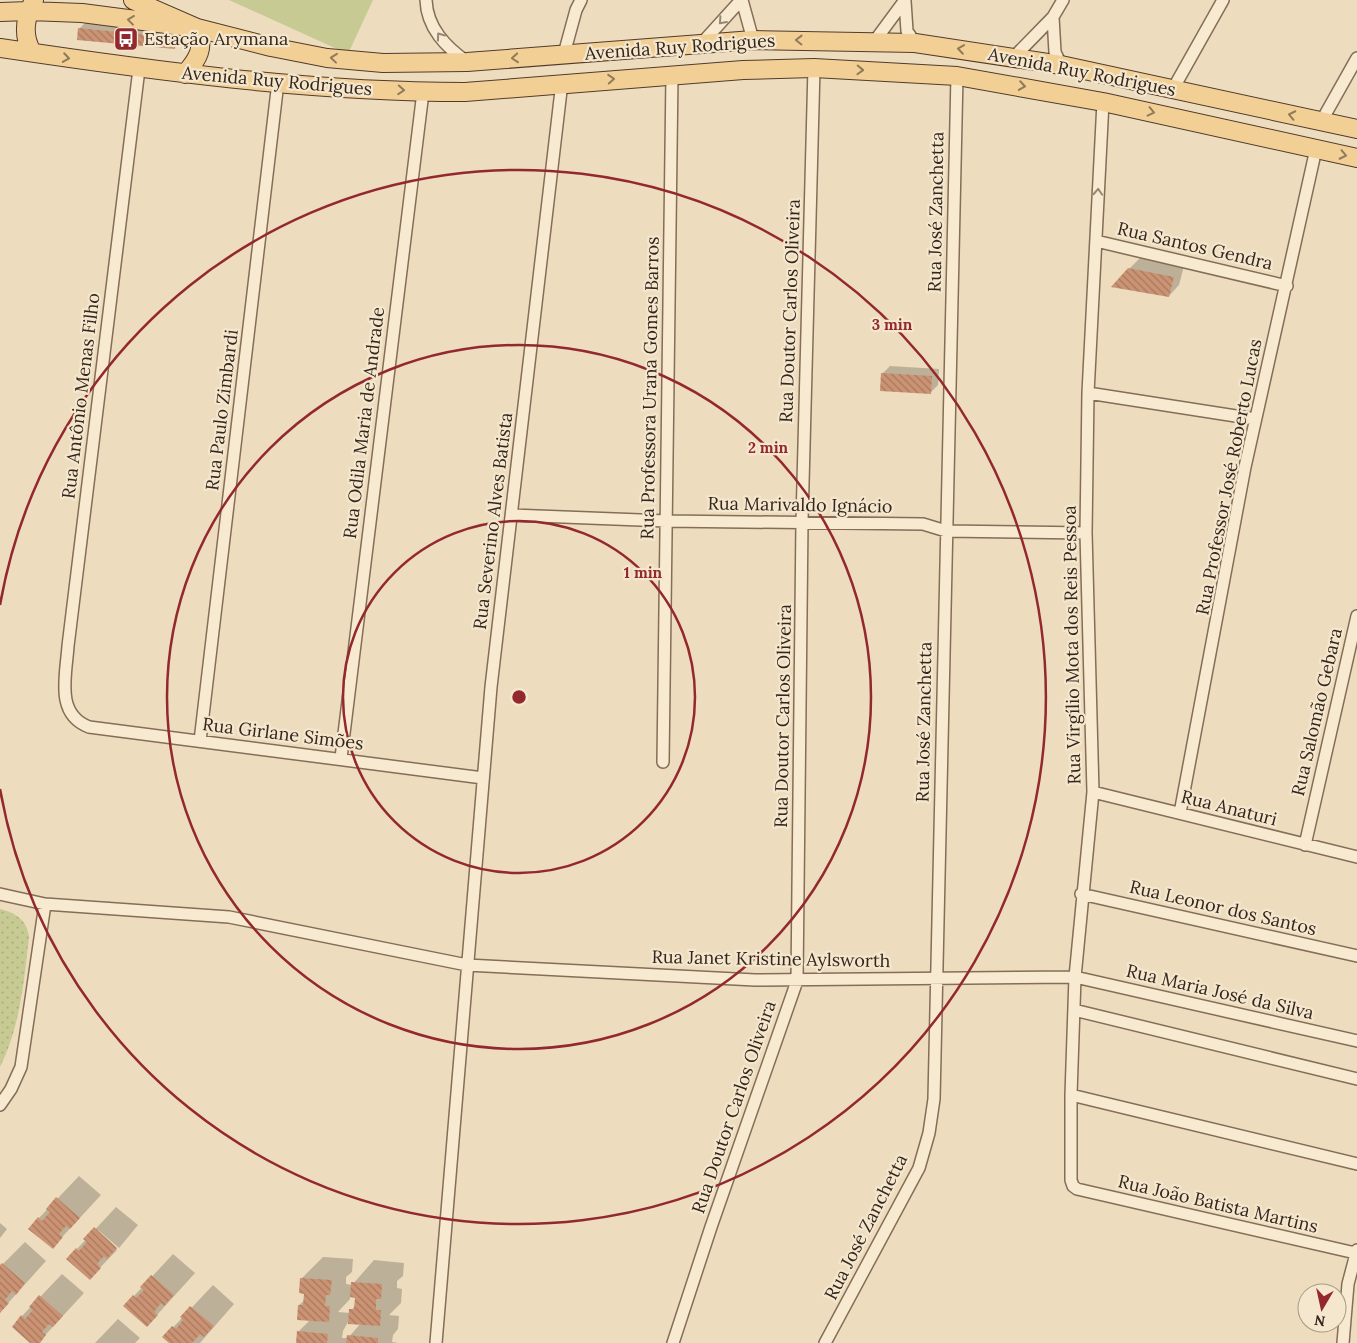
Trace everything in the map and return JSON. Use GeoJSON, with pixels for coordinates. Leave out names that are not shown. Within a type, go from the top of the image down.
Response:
{"type":"FeatureCollection","features":[{"type":"Feature","properties":{"kind":"main road"},"geometry":{"type":"LineString","coordinates":[[133,0],[197,28],[201,38],[201,49],[197,60],[185,74]]}},
{"type":"Feature","properties":{"kind":"main road"},"geometry":{"type":"LineString","coordinates":[[31,5],[25,40],[32,52]]}},
{"type":"Feature","properties":{"kind":"main road","name":"Avenida Ruy Rodrigues"},"geometry":{"type":"LineString","coordinates":[[0,12],[31,5],[197,28],[271,47],[327,58],[383,63],[467,62],[703,42],[753,40],[915,43],[1014,56],[1061,65],[1357,129]]}},
{"type":"Feature","properties":{"kind":"main road","name":"Avenida Ruy Rodrigues"},"geometry":{"type":"LineString","coordinates":[[0,48],[185,74],[423,92],[465,92],[562,82],[743,70],[814,68],[957,76],[1103,102],[1357,158]]}},
{"type":"Feature","properties":{"kind":"main road"},"geometry":{"type":"LineString","coordinates":[[562,82],[564,54]]}},
{"type":"Feature","properties":{"kind":"main road"},"geometry":{"type":"LineString","coordinates":[[1102,74],[1103,102]]}},
{"type":"Feature","properties":{"kind":"street"},"geometry":{"type":"LineString","coordinates":[[426,0],[430,19],[438,34],[467,62]]}},
{"type":"Feature","properties":{"kind":"street"},"geometry":{"type":"LineString","coordinates":[[564,54],[576,10],[581,0]]}},
{"type":"Feature","properties":{"kind":"street"},"geometry":{"type":"LineString","coordinates":[[741,0],[753,40]]}},
{"type":"Feature","properties":{"kind":"street"},"geometry":{"type":"LineString","coordinates":[[703,42],[741,0]]}},
{"type":"Feature","properties":{"kind":"street"},"geometry":{"type":"LineString","coordinates":[[874,42],[905,0]]}},
{"type":"Feature","properties":{"kind":"street"},"geometry":{"type":"LineString","coordinates":[[905,0],[906,31],[915,43]]}},
{"type":"Feature","properties":{"kind":"street"},"geometry":{"type":"LineString","coordinates":[[1014,56],[1054,17],[1063,0]]}},
{"type":"Feature","properties":{"kind":"street"},"geometry":{"type":"LineString","coordinates":[[1173,89],[1223,0]]}},
{"type":"Feature","properties":{"kind":"street"},"geometry":{"type":"LineString","coordinates":[[1054,17],[1055,52],[1061,65]]}},
{"type":"Feature","properties":{"kind":"street"},"geometry":{"type":"LineString","coordinates":[[1321,122],[1357,58]]}},
{"type":"Feature","properties":{"kind":"street","name":"Rua Doutor Carlos Oliveira"},"geometry":{"type":"LineString","coordinates":[[673,1343],[797,980],[802,521],[814,68]]}},
{"type":"Feature","properties":{"kind":"street","name":"Rua Antônio Menas Filho"},"geometry":{"type":"LineString","coordinates":[[79,723],[70,714],[65,704],[68,646],[139,69]]}},
{"type":"Feature","properties":{"kind":"street","name":"Rua Professora Urana Gomes Barros"},"geometry":{"type":"LineString","coordinates":[[663,762],[672,75]]}},
{"type":"Feature","properties":{"kind":"street","name":"Rua José Zanchetta"},"geometry":{"type":"LineString","coordinates":[[825,1343],[921,1159],[929,1132],[934,1099],[957,76]]}},
{"type":"Feature","properties":{"kind":"street","name":"Rua Paulo Zimbardi"},"geometry":{"type":"LineString","coordinates":[[200,741],[278,82]]}},
{"type":"Feature","properties":{"kind":"street","name":"Rua Severino Alves Batista"},"geometry":{"type":"LineString","coordinates":[[436,1343],[491,687],[562,82]]}},
{"type":"Feature","properties":{"kind":"street","name":"Rua Odila Maria de Andrade"},"geometry":{"type":"LineString","coordinates":[[340,758],[423,92]]}},
{"type":"Feature","properties":{"kind":"street","name":"Rua Virgílio Mota dos Reis Pessoa"},"geometry":{"type":"LineString","coordinates":[[1072,1186],[1071,1095],[1075,977],[1081,894],[1093,792],[1086,533],[1088,393],[1103,102]]}},
{"type":"Feature","properties":{"kind":"street","name":"Rua Professor José Roberto Lucas"},"geometry":{"type":"LineString","coordinates":[[1180,813],[1255,418],[1316,149]]}},
{"type":"Feature","properties":{"kind":"street","name":"Rua Santos Gendra"},"geometry":{"type":"LineString","coordinates":[[1096,241],[1286,286]]}},
{"type":"Feature","properties":{"kind":"street"},"geometry":{"type":"LineString","coordinates":[[1088,393],[1255,418]]}},
{"type":"Feature","properties":{"kind":"street","name":"Rua Marivaldo Ignácio"},"geometry":{"type":"LineString","coordinates":[[512,515],[666,521],[802,521],[923,524],[946,531],[1086,533]]}},
{"type":"Feature","properties":{"kind":"street","name":"Rua Salomão Gebara"},"geometry":{"type":"LineString","coordinates":[[1305,845],[1357,616]]}},
{"type":"Feature","properties":{"kind":"street","name":"Rua Girlane Simões"},"geometry":{"type":"LineString","coordinates":[[79,723],[89,727],[483,778]]}},
{"type":"Feature","properties":{"kind":"street","name":"Rua Anaturi"},"geometry":{"type":"LineString","coordinates":[[1093,792],[1357,857]]}},
{"type":"Feature","properties":{"kind":"street","name":"Rua Janet Kristine Aylsworth"},"geometry":{"type":"LineString","coordinates":[[0,894],[45,904],[229,917],[467,965],[797,980],[1075,977]]}},
{"type":"Feature","properties":{"kind":"street","name":"Rua Leonor dos Santos"},"geometry":{"type":"LineString","coordinates":[[1081,894],[1357,956]]}},
{"type":"Feature","properties":{"kind":"street"},"geometry":{"type":"LineString","coordinates":[[0,1105],[11,1089],[20,1067],[45,904]]}},
{"type":"Feature","properties":{"kind":"street","name":"Rua Maria José da Silva"},"geometry":{"type":"LineString","coordinates":[[1075,977],[1357,1042]]}},
{"type":"Feature","properties":{"kind":"street"},"geometry":{"type":"LineString","coordinates":[[1074,1010],[1357,1079]]}},
{"type":"Feature","properties":{"kind":"street"},"geometry":{"type":"LineString","coordinates":[[1071,1095],[1357,1164]]}},
{"type":"Feature","properties":{"kind":"street","name":"Rua João Batista Martins"},"geometry":{"type":"LineString","coordinates":[[1072,1186],[1077,1190],[1351,1252],[1357,1251]]}},
{"type":"Feature","properties":{"kind":"street"},"geometry":{"type":"LineString","coordinates":[[1343,1343],[1348,1284],[1357,1251]]}},
{"type":"Feature","properties":{"kind":"green space"},"geometry":{"type":"Polygon","coordinates":[[[229,0],[373,0],[348,54],[229,0]]]}},
{"type":"Feature","properties":{"kind":"green space"},"geometry":{"type":"Polygon","coordinates":[[[0,909],[20,918],[26,926],[29,937],[17,1020],[0,1067],[0,909]]]}},
{"type":"Feature","properties":{"kind":"building","name":"Estação Arymana"},"geometry":{"type":"Polygon","coordinates":[[[78,28],[176,38],[175,49],[77,40],[78,28]]]}},
{"type":"Feature","properties":{"kind":"building"},"geometry":{"type":"Polygon","coordinates":[[[1128,268],[1174,277],[1169,297],[1111,287],[1128,268]]]}},
{"type":"Feature","properties":{"kind":"building"},"geometry":{"type":"Polygon","coordinates":[[[881,373],[932,376],[931,394],[880,391],[881,373]]]}},
{"type":"Feature","properties":{"kind":"building"},"geometry":{"type":"Polygon","coordinates":[[[56,1197],[80,1218],[70,1229],[66,1226],[59,1234],[63,1237],[53,1249],[28,1229],[38,1217],[42,1221],[50,1212],[46,1209],[56,1197]]]}},
{"type":"Feature","properties":{"kind":"building"},"geometry":{"type":"Polygon","coordinates":[[[94,1227],[117,1248],[107,1259],[104,1256],[97,1264],[101,1268],[90,1280],[66,1259],[76,1248],[79,1251],[87,1242],[83,1239],[94,1227]]]}},
{"type":"Feature","properties":{"kind":"building"},"geometry":{"type":"Polygon","coordinates":[[[2,1263],[25,1283],[16,1295],[12,1291],[5,1300],[9,1303],[0,1313],[0,1265],[2,1263]]]}},
{"type":"Feature","properties":{"kind":"building"},"geometry":{"type":"Polygon","coordinates":[[[151,1275],[174,1295],[164,1306],[161,1303],[154,1312],[158,1315],[147,1327],[123,1306],[133,1295],[136,1298],[144,1290],[140,1287],[151,1275]]]}},
{"type":"Feature","properties":{"kind":"building"},"geometry":{"type":"Polygon","coordinates":[[[300,1278],[332,1280],[330,1295],[326,1295],[325,1306],[330,1306],[329,1322],[297,1320],[298,1305],[303,1305],[304,1294],[299,1293],[300,1278]]]}},
{"type":"Feature","properties":{"kind":"building"},"geometry":{"type":"Polygon","coordinates":[[[351,1282],[382,1284],[381,1299],[376,1299],[376,1310],[381,1310],[380,1326],[348,1324],[349,1309],[354,1309],[355,1298],[350,1297],[351,1282]]]}},
{"type":"Feature","properties":{"kind":"building"},"geometry":{"type":"Polygon","coordinates":[[[39,1295],[63,1316],[53,1327],[49,1324],[42,1332],[46,1335],[40,1343],[30,1343],[12,1327],[21,1315],[25,1319],[33,1310],[29,1307],[39,1295]]]}},
{"type":"Feature","properties":{"kind":"building"},"geometry":{"type":"Polygon","coordinates":[[[190,1306],[214,1326],[204,1337],[200,1334],[192,1343],[169,1343],[162,1337],[172,1326],[176,1329],[183,1320],[180,1317],[190,1306]]]}},
{"type":"Feature","properties":{"kind":"building"},"geometry":{"type":"Polygon","coordinates":[[[297,1331],[328,1334],[327,1343],[296,1343],[297,1331]]]}},
{"type":"Feature","properties":{"kind":"building"},"geometry":{"type":"Polygon","coordinates":[[[347,1335],[378,1338],[378,1343],[346,1343],[347,1335]]]}},
{"type":"Feature","properties":{"kind":"place","name":"Estação Arymana"},"geometry":{"type":"Point","coordinates":[126,39]}}]}
